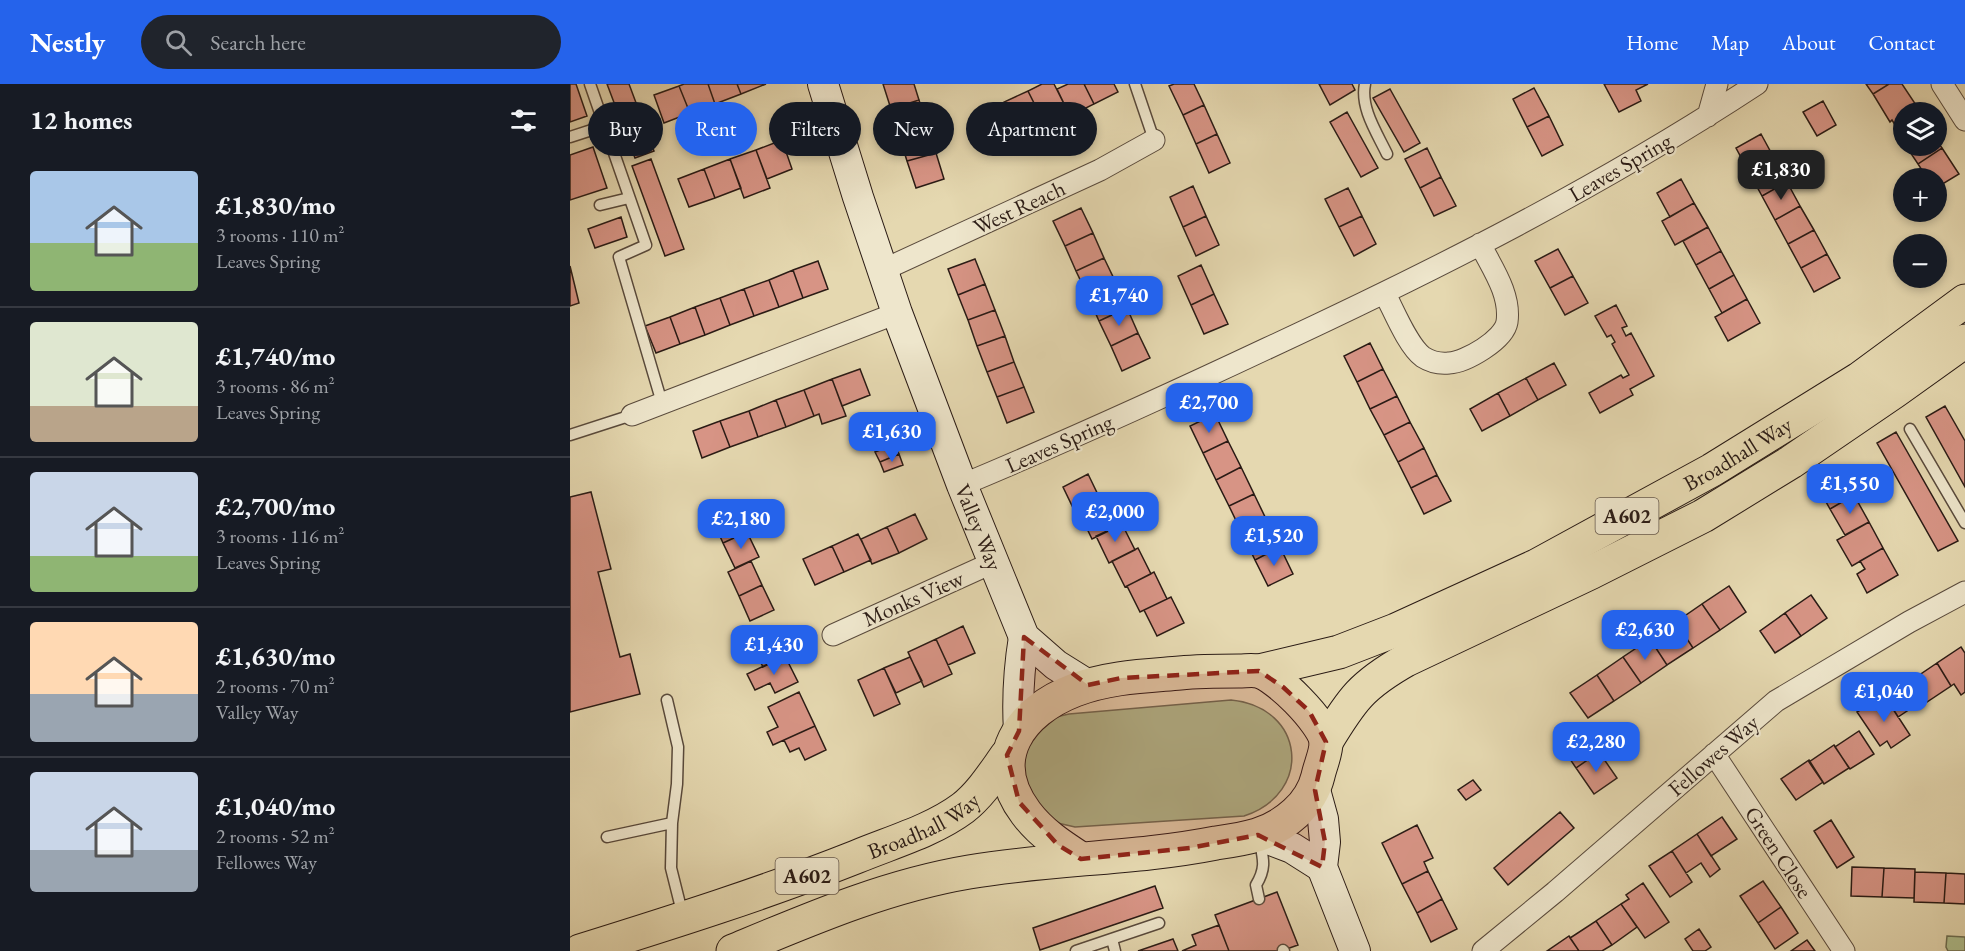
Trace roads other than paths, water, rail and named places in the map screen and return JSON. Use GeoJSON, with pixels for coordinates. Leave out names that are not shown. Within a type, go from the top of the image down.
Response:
{"type":"FeatureCollection","features":[{"type":"Feature","properties":{"kind":"highway","name":"Broadhall Way"},"geometry":{"type":"LineString","coordinates":[[580,951],[683,920],[796,880],[936,825],[966,806],[987,782],[1013,743],[1046,705],[1072,691],[1121,678],[1198,671],[1259,670],[1339,652],[1396,630],[1536,566],[1712,470],[1859,379],[1965,301]]}},
{"type":"Feature","properties":{"kind":"highway","name":"Broadhall Way"},"geometry":{"type":"LineString","coordinates":[[733,951],[823,914],[917,883],[1008,865],[1190,848],[1258,835],[1295,813],[1315,790],[1326,742],[1348,707],[1379,675],[1702,516],[1791,462],[1895,392],[1965,341]]}},
{"type":"Feature","properties":{"kind":"highway"},"geometry":{"type":"LineString","coordinates":[[1259,670],[1283,687],[1309,711],[1326,742]]}},
{"type":"Feature","properties":{"kind":"highway"},"geometry":{"type":"LineString","coordinates":[[1013,743],[1011,785],[1026,814],[1048,837],[1081,859]]}},
{"type":"Feature","properties":{"kind":"street","name":"Valley Way"},"geometry":{"type":"LineString","coordinates":[[823,84],[897,313],[962,485],[1024,637],[1056,665],[1089,685]]}},
{"type":"Feature","properties":{"kind":"street"},"geometry":{"type":"LineString","coordinates":[[1708,116],[1717,84]]}},
{"type":"Feature","properties":{"kind":"street","name":"Leaves Spring"},"geometry":{"type":"LineString","coordinates":[[962,485],[1095,428],[1385,294],[1614,172],[1757,84]]}},
{"type":"Feature","properties":{"kind":"street"},"geometry":{"type":"LineString","coordinates":[[1942,84],[1965,120]]}},
{"type":"Feature","properties":{"kind":"street","name":"West Reach"},"geometry":{"type":"LineString","coordinates":[[883,270],[1100,170],[1154,140]]}},
{"type":"Feature","properties":{"kind":"street"},"geometry":{"type":"LineString","coordinates":[[1385,294],[1421,355],[1431,361],[1441,363],[1452,363],[1467,357],[1499,336],[1507,321],[1507,302],[1480,244]]}},
{"type":"Feature","properties":{"kind":"street"},"geometry":{"type":"LineString","coordinates":[[632,415],[897,313]]}},
{"type":"Feature","properties":{"kind":"street","name":"Monks View"},"geometry":{"type":"LineString","coordinates":[[833,635],[994,562]]}},
{"type":"Feature","properties":{"kind":"street","name":"Fellowes Way"},"geometry":{"type":"LineString","coordinates":[[1483,951],[1555,892],[1776,701],[1965,592]]}},
{"type":"Feature","properties":{"kind":"street","name":"Valley Way"},"geometry":{"type":"LineString","coordinates":[[1013,743],[1024,637]]}},
{"type":"Feature","properties":{"kind":"street","name":"Green Close"},"geometry":{"type":"LineString","coordinates":[[1714,754],[1844,951]]}},
{"type":"Feature","properties":{"kind":"street"},"geometry":{"type":"LineString","coordinates":[[1315,790],[1323,819],[1325,842],[1322,867],[1355,951]]}},
{"type":"Feature","properties":{"kind":"street"},"geometry":{"type":"LineString","coordinates":[[1258,835],[1292,848],[1322,867]]}},
{"type":"Feature","properties":{"kind":"lane"},"geometry":{"type":"LineString","coordinates":[[590,84],[596,102]]}},
{"type":"Feature","properties":{"kind":"lane"},"geometry":{"type":"LineString","coordinates":[[1135,84],[1154,140]]}},
{"type":"Feature","properties":{"kind":"lane"},"geometry":{"type":"LineString","coordinates":[[1365,84],[1365,106],[1387,154]]}},
{"type":"Feature","properties":{"kind":"lane"},"geometry":{"type":"LineString","coordinates":[[570,137],[588,131]]}},
{"type":"Feature","properties":{"kind":"lane"},"geometry":{"type":"LineString","coordinates":[[614,156],[646,245],[619,257],[662,403]]}},
{"type":"Feature","properties":{"kind":"lane"},"geometry":{"type":"LineString","coordinates":[[600,205],[629,198]]}},
{"type":"Feature","properties":{"kind":"lane"},"geometry":{"type":"LineString","coordinates":[[570,435],[632,415]]}},
{"type":"Feature","properties":{"kind":"lane"},"geometry":{"type":"LineString","coordinates":[[1910,429],[1965,523]]}},
{"type":"Feature","properties":{"kind":"lane"},"geometry":{"type":"LineString","coordinates":[[668,700],[678,747],[671,867],[683,920]]}},
{"type":"Feature","properties":{"kind":"lane"},"geometry":{"type":"LineString","coordinates":[[607,837],[672,823]]}},
{"type":"Feature","properties":{"kind":"lane"},"geometry":{"type":"LineString","coordinates":[[1258,835],[1264,863],[1263,875],[1256,885],[1259,899]]}},
{"type":"Feature","properties":{"kind":"lane"},"geometry":{"type":"LineString","coordinates":[[1076,951],[1159,923]]}},
{"type":"Feature","properties":{"kind":"lane"},"geometry":{"type":"LineString","coordinates":[[1112,939],[1115,951]]}}]}
